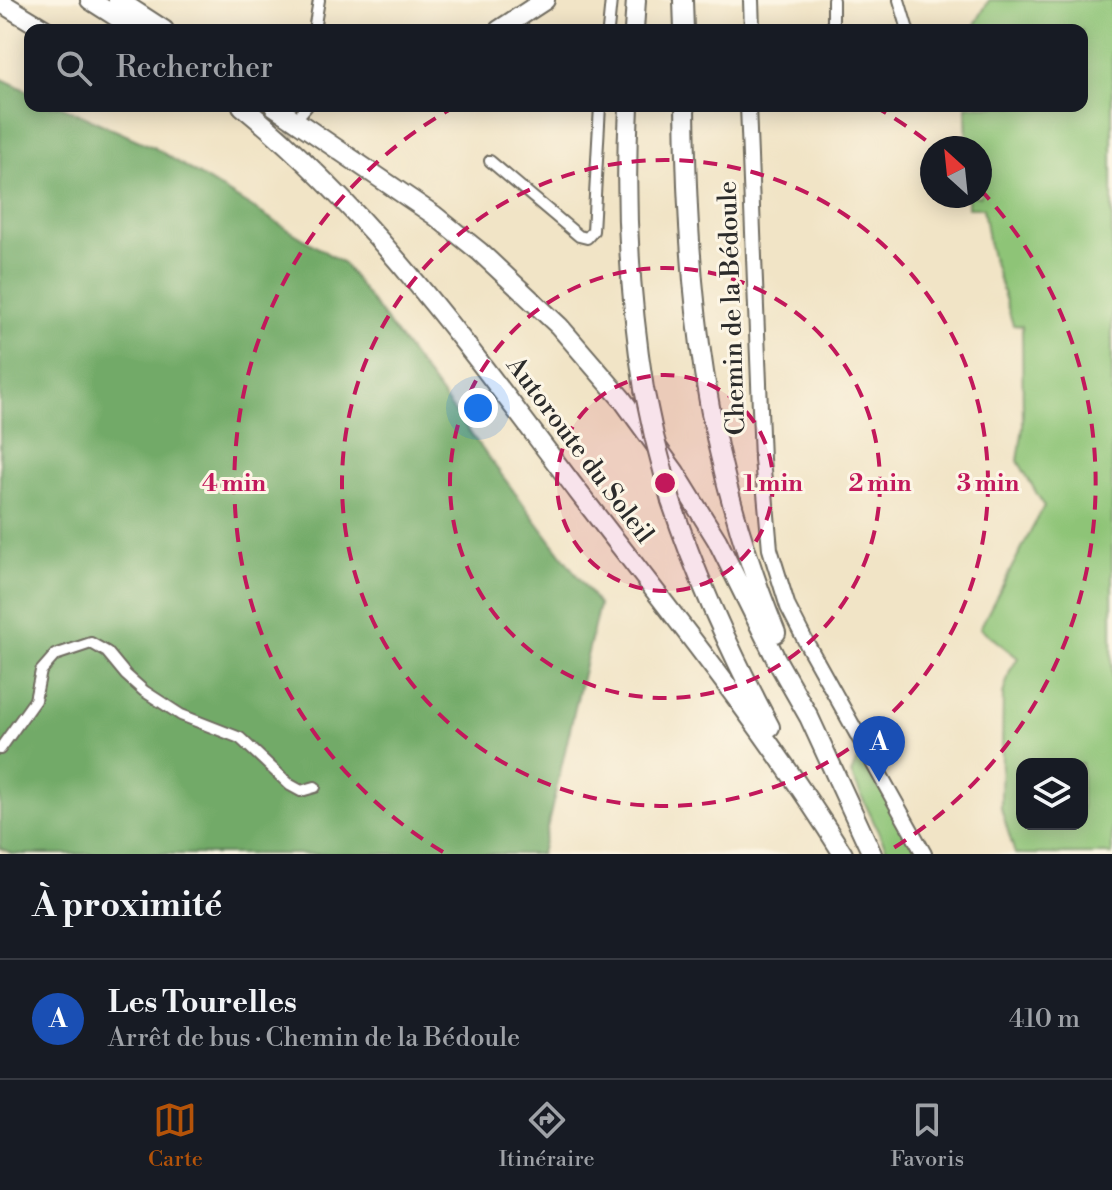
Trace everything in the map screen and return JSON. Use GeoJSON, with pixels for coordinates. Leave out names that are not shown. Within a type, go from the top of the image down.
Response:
{"type":"FeatureCollection","features":[{"type":"Feature","properties":{"kind":"highway"},"geometry":{"type":"LineString","coordinates":[[90,0],[128,24]]}},
{"type":"Feature","properties":{"kind":"highway"},"geometry":{"type":"LineString","coordinates":[[118,0],[155,24]]}},
{"type":"Feature","properties":{"kind":"highway"},"geometry":{"type":"LineString","coordinates":[[508,24],[545,0]]}},
{"type":"Feature","properties":{"kind":"highway"},"geometry":{"type":"LineString","coordinates":[[634,24],[636,0]]}},
{"type":"Feature","properties":{"kind":"highway"},"geometry":{"type":"LineString","coordinates":[[683,0],[684,24]]}},
{"type":"Feature","properties":{"kind":"highway"},"geometry":{"type":"LineString","coordinates":[[0,2],[36,24]]}},
{"type":"Feature","properties":{"kind":"highway","name":"Autoroute du Soleil"},"geometry":{"type":"LineString","coordinates":[[249,112],[343,198],[426,291],[799,783],[843,854]]}},
{"type":"Feature","properties":{"kind":"highway"},"geometry":{"type":"LineString","coordinates":[[283,112],[455,232],[535,303],[604,377],[675,472],[705,519],[809,717],[872,854]]}},
{"type":"Feature","properties":{"kind":"highway"},"geometry":{"type":"LineString","coordinates":[[629,112],[626,233],[633,320],[644,389],[671,501],[719,627],[799,783]]}},
{"type":"Feature","properties":{"kind":"highway"},"geometry":{"type":"LineString","coordinates":[[685,112],[688,250],[699,352],[711,422],[747,560],[809,717]]}},
{"type":"Feature","properties":{"kind":"street"},"geometry":{"type":"LineString","coordinates":[[315,24],[319,0]]}},
{"type":"Feature","properties":{"kind":"street"},"geometry":{"type":"LineString","coordinates":[[609,24],[611,0]]}},
{"type":"Feature","properties":{"kind":"street"},"geometry":{"type":"LineString","coordinates":[[744,0],[745,24]]}},
{"type":"Feature","properties":{"kind":"street"},"geometry":{"type":"LineString","coordinates":[[751,0],[752,24]]}},
{"type":"Feature","properties":{"kind":"street"},"geometry":{"type":"LineString","coordinates":[[833,0],[833,24]]}},
{"type":"Feature","properties":{"kind":"street"},"geometry":{"type":"LineString","coordinates":[[899,0],[906,24]]}},
{"type":"Feature","properties":{"kind":"street"},"geometry":{"type":"LineString","coordinates":[[490,161],[579,236],[587,238],[593,231],[600,112]]}},
{"type":"Feature","properties":{"kind":"street","name":"Chemin de la Bédoule"},"geometry":{"type":"LineString","coordinates":[[748,112],[762,459],[770,549],[788,607],[924,854]]}},
{"type":"Feature","properties":{"kind":"street","name":"Chemin de la Bédoule"},"geometry":{"type":"LineString","coordinates":[[755,112],[770,473],[781,561],[807,626],[932,854]]}},
{"type":"Feature","properties":{"kind":"street"},"geometry":{"type":"LineString","coordinates":[[0,749],[35,700],[41,671],[55,655],[91,643],[107,652],[126,675],[165,705],[181,715],[240,738],[290,785],[301,791],[315,787]]}},
{"type":"Feature","properties":{"kind":"green space"},"geometry":{"type":"Polygon","coordinates":[[[989,0],[1112,0],[1112,854],[1015,854],[1001,808],[1003,694],[1018,658],[980,628],[1044,506],[1018,461],[1023,427],[1022,326],[1013,325],[989,246],[983,208],[992,208],[992,136],[967,136],[966,112],[1088,112],[1088,24],[975,24],[989,0]]]}},
{"type":"Feature","properties":{"kind":"green space"},"geometry":{"type":"Polygon","coordinates":[[[0,78],[24,89],[24,112],[74,112],[153,147],[343,263],[599,605],[541,854],[13,854],[0,848],[0,78]]]}},
{"type":"Feature","properties":{"kind":"green space"},"geometry":{"type":"Polygon","coordinates":[[[864,759],[920,854],[889,854],[851,774],[857,760],[864,759]]]}},
{"type":"Feature","properties":{"kind":"tunnel"},"geometry":{"type":"LineString","coordinates":[[275,148],[298,118]]}},
{"type":"Feature","properties":{"kind":"place","name":"Les Tourelles"},"geometry":{"type":"Point","coordinates":[879,782]}}]}
